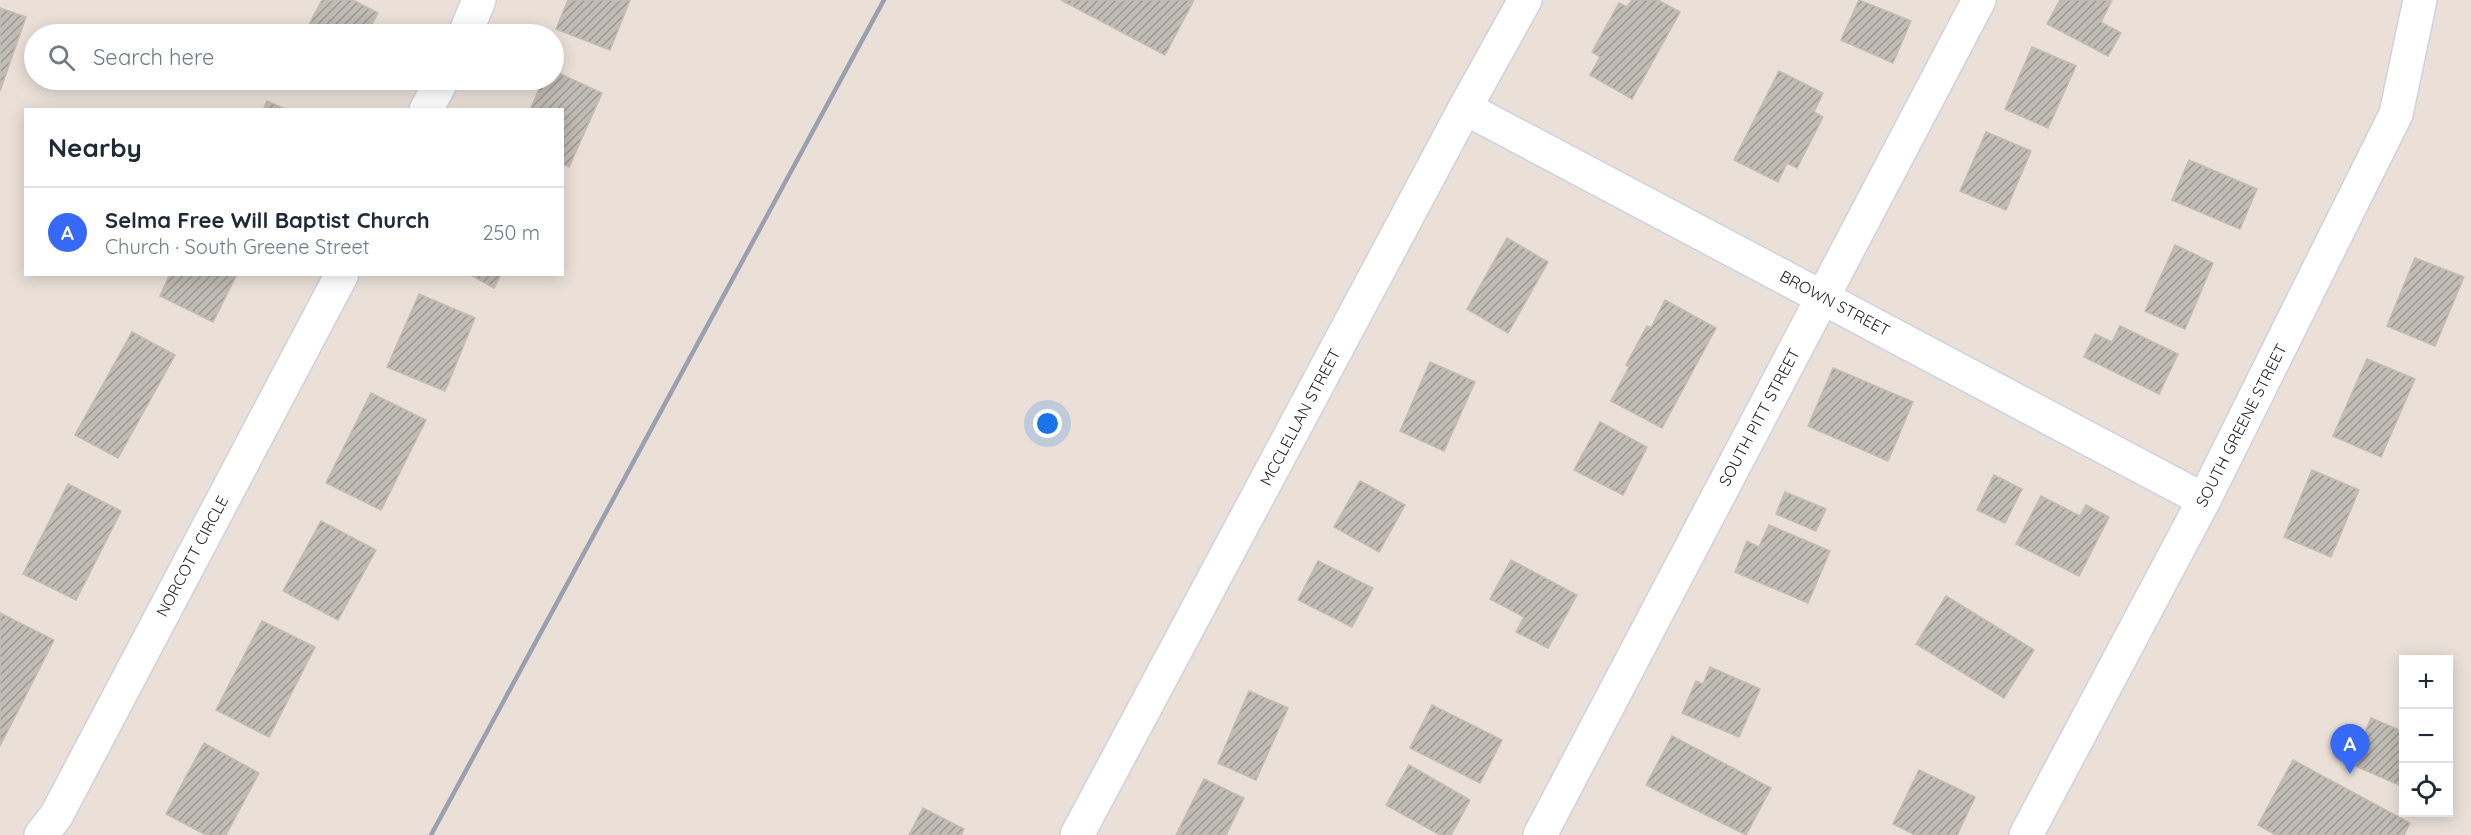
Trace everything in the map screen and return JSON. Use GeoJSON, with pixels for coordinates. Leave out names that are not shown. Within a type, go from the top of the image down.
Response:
{"type":"FeatureCollection","features":[{"type":"Feature","properties":{"kind":"street"},"geometry":{"type":"LineString","coordinates":[[469,24],[479,0]]}},
{"type":"Feature","properties":{"kind":"street","name":"MCCLELLAN STREET"},"geometry":{"type":"LineString","coordinates":[[1077,835],[1465,108],[1525,0]]}},
{"type":"Feature","properties":{"kind":"street","name":"SOUTH PITT STREET"},"geometry":{"type":"LineString","coordinates":[[1540,835],[1979,0]]}},
{"type":"Feature","properties":{"kind":"street","name":"SOUTH GREENE STREET"},"geometry":{"type":"LineString","coordinates":[[2026,835],[2204,500],[2396,114],[2420,0]]}},
{"type":"Feature","properties":{"kind":"street"},"geometry":{"type":"LineString","coordinates":[[427,108],[437,90]]}},
{"type":"Feature","properties":{"kind":"street","name":"BROWN STREET"},"geometry":{"type":"LineString","coordinates":[[1465,108],[2204,500]]}},
{"type":"Feature","properties":{"kind":"street","name":"NORCOTT CIRCLE"},"geometry":{"type":"LineString","coordinates":[[41,835],[56,816],[341,276]]}},
{"type":"Feature","properties":{"kind":"building"},"geometry":{"type":"Polygon","coordinates":[[[322,0],[353,0],[378,13],[372,24],[309,24],[322,0]]]}},
{"type":"Feature","properties":{"kind":"building"},"geometry":{"type":"Polygon","coordinates":[[[568,0],[630,0],[610,50],[564,32],[564,24],[558,24],[568,0]]]}},
{"type":"Feature","properties":{"kind":"building"},"geometry":{"type":"Polygon","coordinates":[[[1061,0],[1194,0],[1165,55],[1061,0]]]}},
{"type":"Feature","properties":{"kind":"building"},"geometry":{"type":"Polygon","coordinates":[[[1632,0],[1658,0],[1680,12],[1632,99],[1590,75],[1600,57],[1592,52],[1619,3],[1627,7],[1632,0]]]}},
{"type":"Feature","properties":{"kind":"building"},"geometry":{"type":"Polygon","coordinates":[[[1859,0],[1911,21],[1893,63],[1841,40],[1859,0]]]}},
{"type":"Feature","properties":{"kind":"building"},"geometry":{"type":"Polygon","coordinates":[[[2060,0],[2112,0],[2101,22],[2121,33],[2108,56],[2047,24],[2060,0]]]}},
{"type":"Feature","properties":{"kind":"building"},"geometry":{"type":"Polygon","coordinates":[[[0,8],[26,17],[0,91],[0,8]]]}},
{"type":"Feature","properties":{"kind":"building"},"geometry":{"type":"Polygon","coordinates":[[[2032,47],[2076,66],[2048,128],[2005,109],[2032,47]]]}},
{"type":"Feature","properties":{"kind":"building"},"geometry":{"type":"Polygon","coordinates":[[[1779,71],[1823,93],[1814,112],[1823,117],[1797,168],[1787,163],[1778,182],[1734,160],[1779,71]]]}},
{"type":"Feature","properties":{"kind":"building"},"geometry":{"type":"Polygon","coordinates":[[[564,76],[602,93],[569,167],[564,165],[564,108],[531,108],[539,90],[564,90],[564,76]]]}},
{"type":"Feature","properties":{"kind":"building"},"geometry":{"type":"Polygon","coordinates":[[[267,101],[283,108],[264,108],[267,101]]]}},
{"type":"Feature","properties":{"kind":"building"},"geometry":{"type":"Polygon","coordinates":[[[1986,132],[2031,151],[2006,210],[1960,191],[1986,132]]]}},
{"type":"Feature","properties":{"kind":"building"},"geometry":{"type":"Polygon","coordinates":[[[2189,160],[2257,189],[2240,229],[2172,200],[2189,160]]]}},
{"type":"Feature","properties":{"kind":"building"},"geometry":{"type":"Polygon","coordinates":[[[1507,238],[1548,262],[1508,333],[1467,309],[1507,238]]]}},
{"type":"Feature","properties":{"kind":"building"},"geometry":{"type":"Polygon","coordinates":[[[2175,245],[2213,263],[2185,329],[2145,311],[2175,245]]]}},
{"type":"Feature","properties":{"kind":"building"},"geometry":{"type":"Polygon","coordinates":[[[2415,258],[2464,277],[2435,346],[2387,326],[2415,258]]]}},
{"type":"Feature","properties":{"kind":"building"},"geometry":{"type":"Polygon","coordinates":[[[169,276],[236,276],[213,322],[160,296],[169,276]]]}},
{"type":"Feature","properties":{"kind":"building"},"geometry":{"type":"Polygon","coordinates":[[[473,276],[500,276],[494,288],[473,276]]]}},
{"type":"Feature","properties":{"kind":"building"},"geometry":{"type":"Polygon","coordinates":[[[419,294],[475,318],[445,391],[387,367],[419,294]]]}},
{"type":"Feature","properties":{"kind":"building"},"geometry":{"type":"Polygon","coordinates":[[[1665,300],[1716,328],[1662,428],[1611,401],[1629,367],[1626,365],[1647,326],[1651,328],[1665,300]]]}},
{"type":"Feature","properties":{"kind":"building"},"geometry":{"type":"Polygon","coordinates":[[[2120,326],[2178,354],[2159,394],[2084,357],[2095,334],[2112,342],[2120,326]]]}},
{"type":"Feature","properties":{"kind":"building"},"geometry":{"type":"Polygon","coordinates":[[[132,332],[175,355],[118,458],[75,435],[132,332]]]}},
{"type":"Feature","properties":{"kind":"building"},"geometry":{"type":"Polygon","coordinates":[[[2367,359],[2415,379],[2381,457],[2333,436],[2367,359]]]}},
{"type":"Feature","properties":{"kind":"building"},"geometry":{"type":"Polygon","coordinates":[[[1430,362],[1475,382],[1444,451],[1400,431],[1430,362]]]}},
{"type":"Feature","properties":{"kind":"building"},"geometry":{"type":"Polygon","coordinates":[[[1833,368],[1913,402],[1888,461],[1808,426],[1833,368]]]}},
{"type":"Feature","properties":{"kind":"building"},"geometry":{"type":"Polygon","coordinates":[[[371,393],[426,420],[381,510],[326,483],[371,393]]]}},
{"type":"Feature","properties":{"kind":"building"},"geometry":{"type":"Polygon","coordinates":[[[1600,422],[1647,447],[1623,495],[1574,470],[1600,422]]]}},
{"type":"Feature","properties":{"kind":"building"},"geometry":{"type":"Polygon","coordinates":[[[2312,470],[2359,490],[2331,557],[2284,537],[2312,470]]]}},
{"type":"Feature","properties":{"kind":"building"},"geometry":{"type":"Polygon","coordinates":[[[1994,475],[2022,489],[2005,523],[1977,510],[1994,475]]]}},
{"type":"Feature","properties":{"kind":"building"},"geometry":{"type":"Polygon","coordinates":[[[1360,481],[1405,505],[1379,552],[1334,527],[1360,481]]]}},
{"type":"Feature","properties":{"kind":"building"},"geometry":{"type":"Polygon","coordinates":[[[68,484],[121,511],[76,600],[23,574],[68,484]]]}},
{"type":"Feature","properties":{"kind":"building"},"geometry":{"type":"Polygon","coordinates":[[[1785,492],[1826,509],[1816,531],[1776,514],[1785,492]]]}},
{"type":"Feature","properties":{"kind":"building"},"geometry":{"type":"Polygon","coordinates":[[[2041,496],[2080,516],[2086,505],[2109,517],[2079,576],[2016,544],[2041,496]]]}},
{"type":"Feature","properties":{"kind":"building"},"geometry":{"type":"Polygon","coordinates":[[[321,521],[376,550],[338,620],[283,591],[321,521]]]}},
{"type":"Feature","properties":{"kind":"building"},"geometry":{"type":"Polygon","coordinates":[[[1769,525],[1830,551],[1808,603],[1735,572],[1747,541],[1759,547],[1769,525]]]}},
{"type":"Feature","properties":{"kind":"building"},"geometry":{"type":"Polygon","coordinates":[[[1511,560],[1577,595],[1548,648],[1516,632],[1524,617],[1490,599],[1511,560]]]}},
{"type":"Feature","properties":{"kind":"building"},"geometry":{"type":"Polygon","coordinates":[[[1318,561],[1373,588],[1352,627],[1298,600],[1318,561]]]}},
{"type":"Feature","properties":{"kind":"building"},"geometry":{"type":"Polygon","coordinates":[[[1946,596],[2034,650],[2004,698],[1916,644],[1946,596]]]}},
{"type":"Feature","properties":{"kind":"building"},"geometry":{"type":"Polygon","coordinates":[[[0,613],[54,640],[0,746],[0,613]]]}},
{"type":"Feature","properties":{"kind":"building"},"geometry":{"type":"Polygon","coordinates":[[[262,621],[315,647],[269,737],[216,710],[262,621]]]}},
{"type":"Feature","properties":{"kind":"building"},"geometry":{"type":"Polygon","coordinates":[[[1710,667],[1760,689],[1739,737],[1682,713],[1696,681],[1703,684],[1710,667]]]}},
{"type":"Feature","properties":{"kind":"building"},"geometry":{"type":"Polygon","coordinates":[[[1249,691],[1288,708],[1256,780],[1218,763],[1249,691]]]}},
{"type":"Feature","properties":{"kind":"building"},"geometry":{"type":"Polygon","coordinates":[[[1432,705],[1502,740],[1480,783],[1410,748],[1432,705]]]}},
{"type":"Feature","properties":{"kind":"building"},"geometry":{"type":"Polygon","coordinates":[[[2371,718],[2399,730],[2399,785],[2351,764],[2371,718]]]}},
{"type":"Feature","properties":{"kind":"building"},"geometry":{"type":"Polygon","coordinates":[[[1672,736],[1771,788],[1746,835],[1646,785],[1672,736]]]}},
{"type":"Feature","properties":{"kind":"building"},"geometry":{"type":"Polygon","coordinates":[[[204,743],[259,773],[226,835],[206,835],[166,814],[204,743]]]}},
{"type":"Feature","properties":{"kind":"building"},"geometry":{"type":"Polygon","coordinates":[[[2293,760],[2410,823],[2404,835],[2276,835],[2258,825],[2293,760]]]}},
{"type":"Feature","properties":{"kind":"building"},"geometry":{"type":"Polygon","coordinates":[[[1409,765],[1470,800],[1451,835],[1440,835],[1386,805],[1409,765]]]}},
{"type":"Feature","properties":{"kind":"building"},"geometry":{"type":"Polygon","coordinates":[[[1919,770],[1975,797],[1957,835],[1915,835],[1893,824],[1919,770]]]}},
{"type":"Feature","properties":{"kind":"building"},"geometry":{"type":"Polygon","coordinates":[[[1204,779],[1244,798],[1226,835],[1176,835],[1204,779]]]}},
{"type":"Feature","properties":{"kind":"building"},"geometry":{"type":"Polygon","coordinates":[[[923,808],[964,829],[961,835],[909,835],[923,808]]]}},
{"type":"Feature","properties":{"kind":"railway"},"geometry":{"type":"LineString","coordinates":[[431,835],[884,0]]}},
{"type":"Feature","properties":{"kind":"place","name":"Selma Free Will Baptist Church"},"geometry":{"type":"Point","coordinates":[2350,774]}}]}
